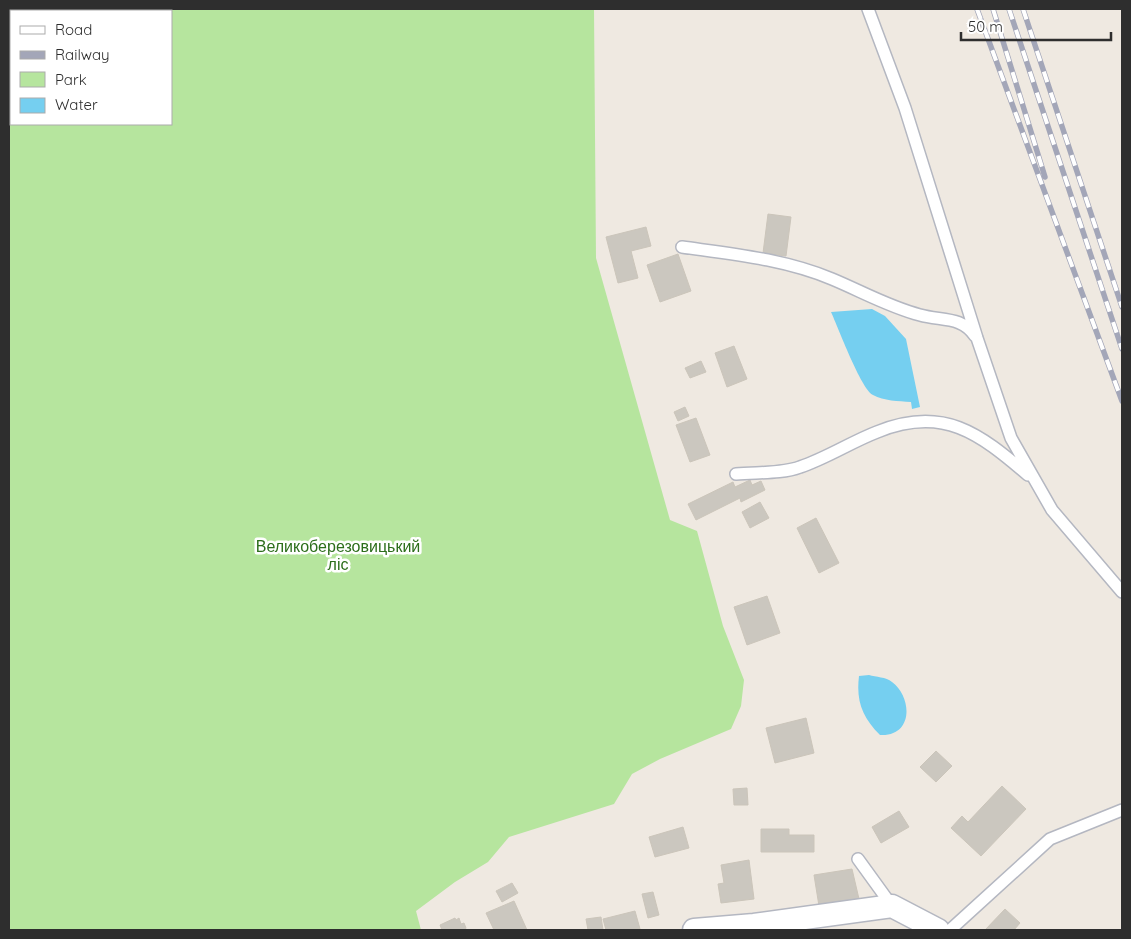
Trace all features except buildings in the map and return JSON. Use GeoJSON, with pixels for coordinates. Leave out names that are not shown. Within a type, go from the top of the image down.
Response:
{"type":"FeatureCollection","features":[{"type":"Feature","properties":{"kind":"street"},"geometry":{"type":"LineString","coordinates":[[694,930],[754,925],[892,906],[938,930]]}},
{"type":"Feature","properties":{"kind":"lane"},"geometry":{"type":"LineString","coordinates":[[868,9],[905,108],[977,338],[1011,438],[1033,480],[1052,510],[1122,592]]}},
{"type":"Feature","properties":{"kind":"lane"},"geometry":{"type":"LineString","coordinates":[[682,247],[746,256],[794,266],[831,279],[874,299],[920,316],[958,321],[970,328],[977,338]]}},
{"type":"Feature","properties":{"kind":"lane"},"geometry":{"type":"LineString","coordinates":[[736,474],[798,468],[846,448],[877,432],[918,420],[941,422],[983,439],[1033,480]]}},
{"type":"Feature","properties":{"kind":"lane"},"geometry":{"type":"LineString","coordinates":[[950,930],[1050,840],[1122,810]]}},
{"type":"Feature","properties":{"kind":"lane"},"geometry":{"type":"LineString","coordinates":[[858,859],[892,906]]}},
{"type":"Feature","properties":{"kind":"green space","name":"Великоберезовицький ліс"},"geometry":{"type":"Polygon","coordinates":[[[9,9],[594,9],[596,258],[670,520],[697,531],[723,626],[744,680],[741,706],[731,729],[660,759],[632,774],[614,804],[509,837],[488,862],[455,882],[416,911],[421,930],[9,930],[9,9]]]}},
{"type":"Feature","properties":{"kind":"water"},"geometry":{"type":"Polygon","coordinates":[[[872,309],[885,316],[906,339],[920,407],[912,409],[911,402],[891,400],[873,395],[862,382],[856,370],[831,312],[872,309]]]}},
{"type":"Feature","properties":{"kind":"water"},"geometry":{"type":"Polygon","coordinates":[[[869,675],[890,680],[904,697],[906,715],[904,723],[899,730],[891,734],[880,735],[869,722],[862,708],[858,693],[859,676],[869,675]]]}},
{"type":"Feature","properties":{"kind":"railway"},"geometry":{"type":"LineString","coordinates":[[977,9],[1122,401]]}},
{"type":"Feature","properties":{"kind":"railway"},"geometry":{"type":"LineString","coordinates":[[993,9],[1045,177]]}},
{"type":"Feature","properties":{"kind":"railway"},"geometry":{"type":"LineString","coordinates":[[1009,9],[1122,349]]}},
{"type":"Feature","properties":{"kind":"railway"},"geometry":{"type":"LineString","coordinates":[[1023,9],[1122,307]]}}]}
